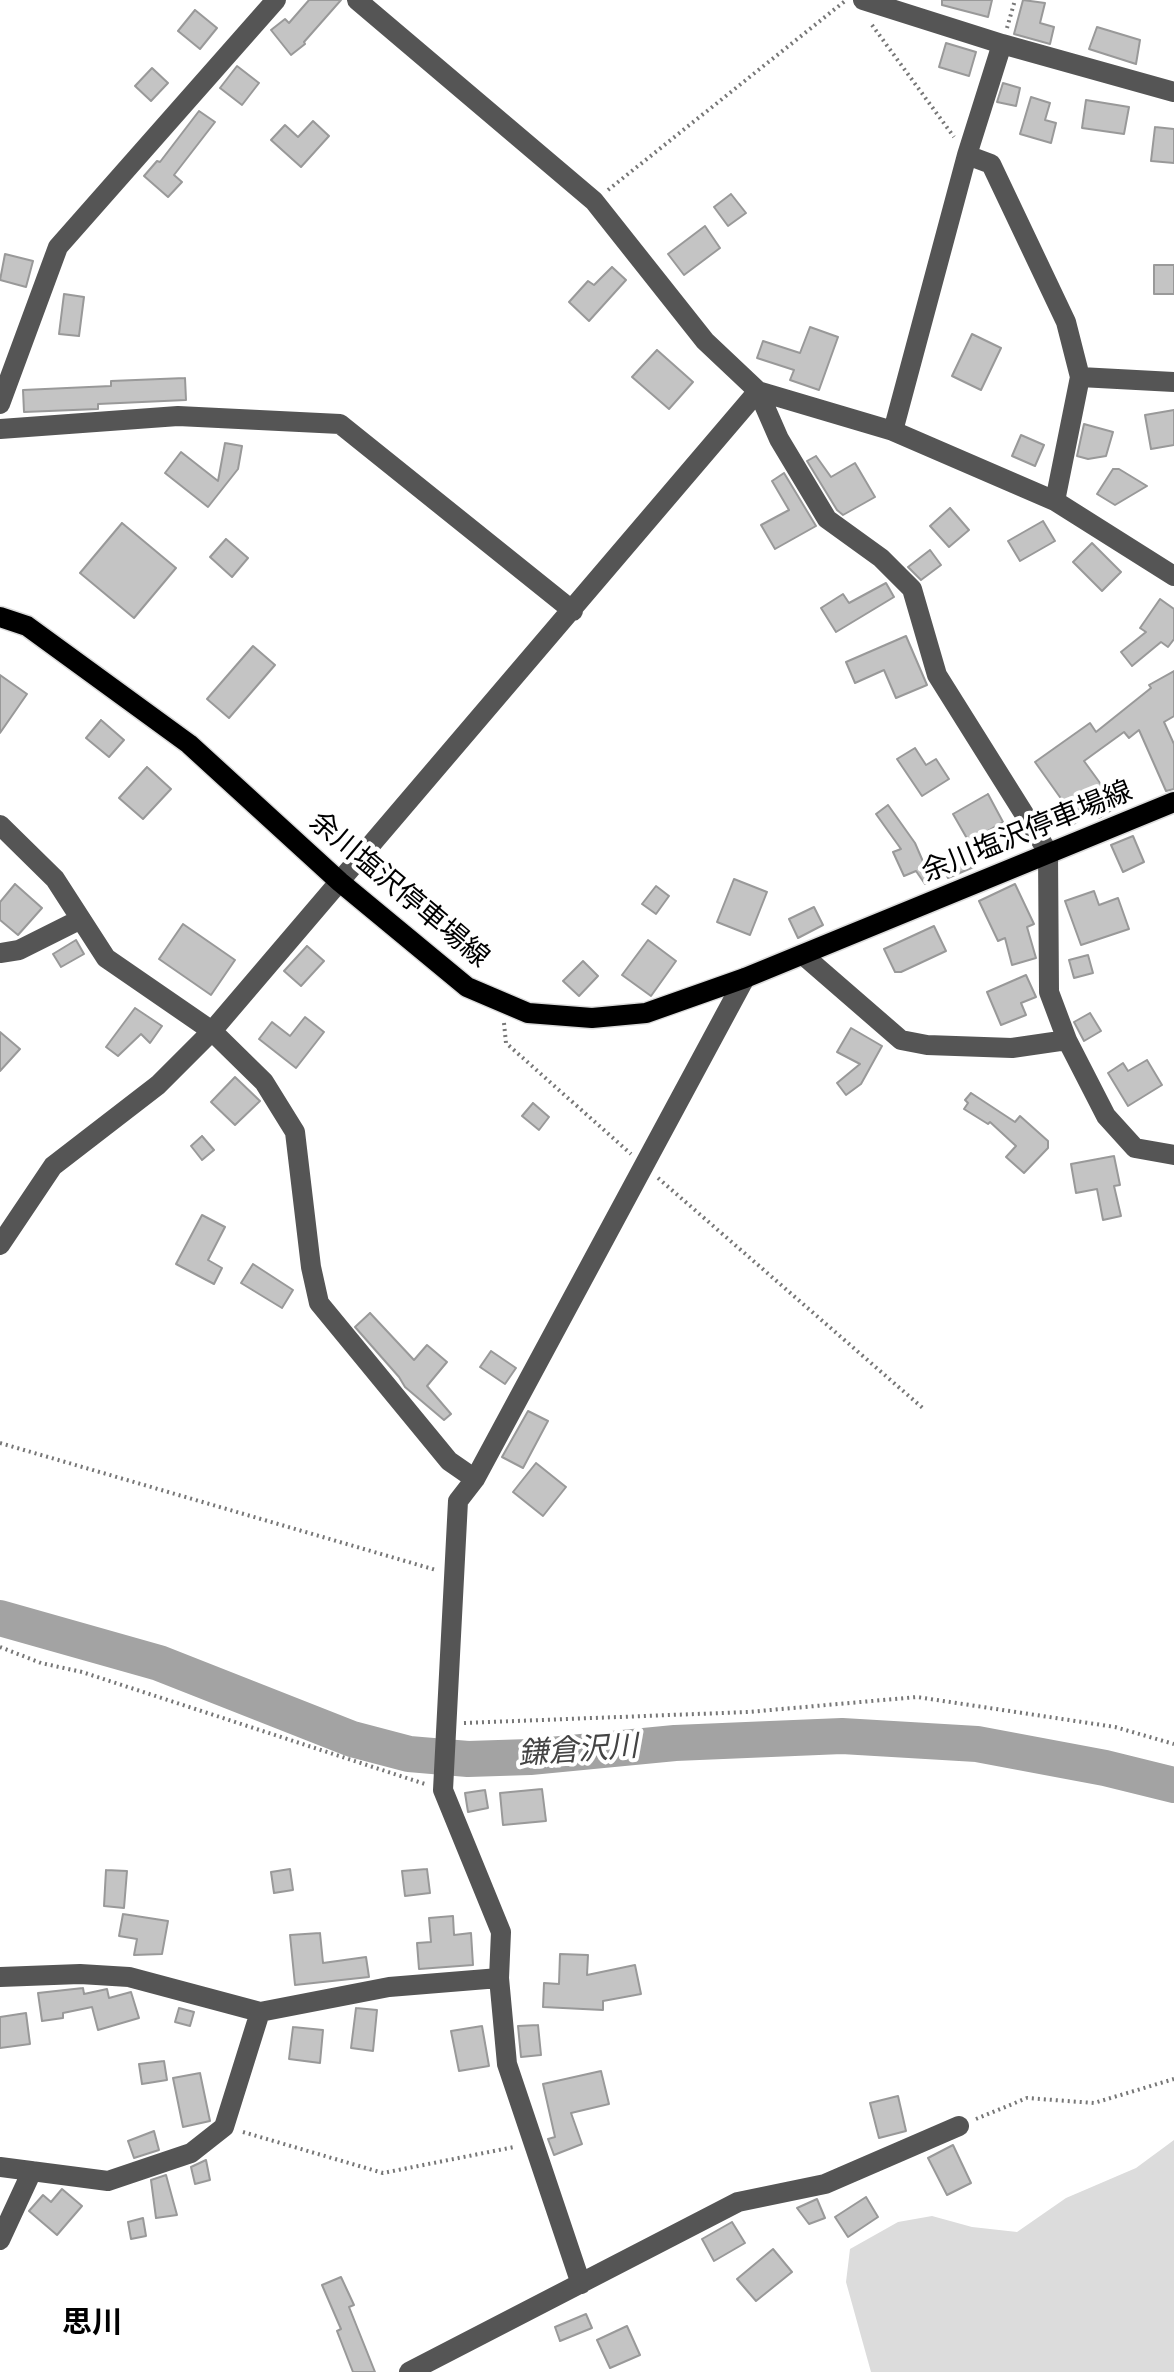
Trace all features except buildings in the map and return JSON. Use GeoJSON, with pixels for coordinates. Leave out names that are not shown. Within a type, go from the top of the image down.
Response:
{"type":"FeatureCollection","features":[{"type":"Feature","properties":{"kind":"main road","name":"余川塩沢停車場線"},"geometry":{"type":"LineString","coordinates":[[0,617],[27,626],[189,744],[340,882],[467,987],[528,1013],[592,1018],[646,1013],[803,955],[1174,802]]}},
{"type":"Feature","properties":{"kind":"street"},"geometry":{"type":"LineString","coordinates":[[0,404],[58,247],[276,0]]}},
{"type":"Feature","properties":{"kind":"street"},"geometry":{"type":"LineString","coordinates":[[357,0],[594,201],[705,341],[758,391],[779,439],[827,519],[881,558],[912,589],[937,675],[1048,852],[1049,992],[1067,1040],[1106,1116],[1135,1148],[1174,1155]]}},
{"type":"Feature","properties":{"kind":"street"},"geometry":{"type":"LineString","coordinates":[[863,0],[1002,44],[1174,92]]}},
{"type":"Feature","properties":{"kind":"street"},"geometry":{"type":"LineString","coordinates":[[893,431],[967,155],[1002,44]]}},
{"type":"Feature","properties":{"kind":"street"},"geometry":{"type":"LineString","coordinates":[[967,155],[991,164],[1066,322],[1080,377],[1055,501]]}},
{"type":"Feature","properties":{"kind":"street"},"geometry":{"type":"LineString","coordinates":[[1080,377],[1174,382]]}},
{"type":"Feature","properties":{"kind":"street"},"geometry":{"type":"LineString","coordinates":[[758,391],[893,431],[1055,501],[1174,576]]}},
{"type":"Feature","properties":{"kind":"street"},"geometry":{"type":"LineString","coordinates":[[0,1245],[53,1166],[158,1085],[212,1031],[758,391]]}},
{"type":"Feature","properties":{"kind":"street"},"geometry":{"type":"LineString","coordinates":[[0,429],[178,416],[340,424],[573,611]]}},
{"type":"Feature","properties":{"kind":"street"},"geometry":{"type":"LineString","coordinates":[[0,825],[55,879],[106,958],[212,1031],[264,1082],[295,1132],[311,1267],[319,1303],[449,1461],[475,1479]]}},
{"type":"Feature","properties":{"kind":"street"},"geometry":{"type":"LineString","coordinates":[[0,953],[19,950],[81,919]]}},
{"type":"Feature","properties":{"kind":"street"},"geometry":{"type":"LineString","coordinates":[[803,955],[901,1040],[927,1045],[1012,1048],[1067,1040]]}},
{"type":"Feature","properties":{"kind":"street"},"geometry":{"type":"LineString","coordinates":[[581,2284],[507,2064],[499,1978],[501,1932],[443,1790],[458,1501],[475,1479],[745,978]]}},
{"type":"Feature","properties":{"kind":"street"},"geometry":{"type":"LineString","coordinates":[[0,1977],[80,1974],[129,1977],[260,2012],[389,1987],[499,1978]]}},
{"type":"Feature","properties":{"kind":"street"},"geometry":{"type":"LineString","coordinates":[[0,2167],[108,2181],[191,2153],[224,2127],[260,2012]]}},
{"type":"Feature","properties":{"kind":"street"},"geometry":{"type":"LineString","coordinates":[[409,2372],[738,2202],[825,2184],[959,2126]]}},
{"type":"Feature","properties":{"kind":"street"},"geometry":{"type":"LineString","coordinates":[[0,2240],[32,2171]]}},
{"type":"Feature","properties":{"kind":"path"},"geometry":{"type":"LineString","coordinates":[[594,201],[846,0]]}},
{"type":"Feature","properties":{"kind":"path"},"geometry":{"type":"LineString","coordinates":[[1002,44],[1015,0]]}},
{"type":"Feature","properties":{"kind":"path"},"geometry":{"type":"LineString","coordinates":[[871,24],[967,155]]}},
{"type":"Feature","properties":{"kind":"path"},"geometry":{"type":"LineString","coordinates":[[503,1002],[506,1043],[925,1410]]}},
{"type":"Feature","properties":{"kind":"path"},"geometry":{"type":"LineString","coordinates":[[0,1443],[454,1575]]}},
{"type":"Feature","properties":{"kind":"path"},"geometry":{"type":"LineString","coordinates":[[0,1647],[41,1663],[82,1672],[443,1790]]}},
{"type":"Feature","properties":{"kind":"path"},"geometry":{"type":"LineString","coordinates":[[446,1724],[748,1712],[917,1697],[1115,1727],[1174,1744]]}},
{"type":"Feature","properties":{"kind":"path"},"geometry":{"type":"LineString","coordinates":[[959,2126],[1027,2098],[1094,2103],[1174,2079]]}},
{"type":"Feature","properties":{"kind":"path"},"geometry":{"type":"LineString","coordinates":[[224,2127],[383,2173],[532,2143]]}},
{"type":"Feature","properties":{"kind":"shaded area"},"geometry":{"type":"Polygon","coordinates":[[[1174,2140],[1174,2372],[871,2372],[846,2282],[850,2249],[898,2222],[932,2216],[972,2227],[1017,2232],[1066,2198],[1136,2168],[1174,2140]]]}},
{"type":"Feature","properties":{"kind":"waterway","name":"鎌倉沢川"},"geometry":{"type":"LineString","coordinates":[[0,1618],[159,1663],[352,1739],[409,1754],[468,1759],[530,1757],[675,1743],[842,1736],[977,1744],[1105,1768],[1174,1785]]}},
{"type":"Feature","properties":{"kind":"district","name":"思川"},"geometry":{"type":"Point","coordinates":[92,2323]}}]}
